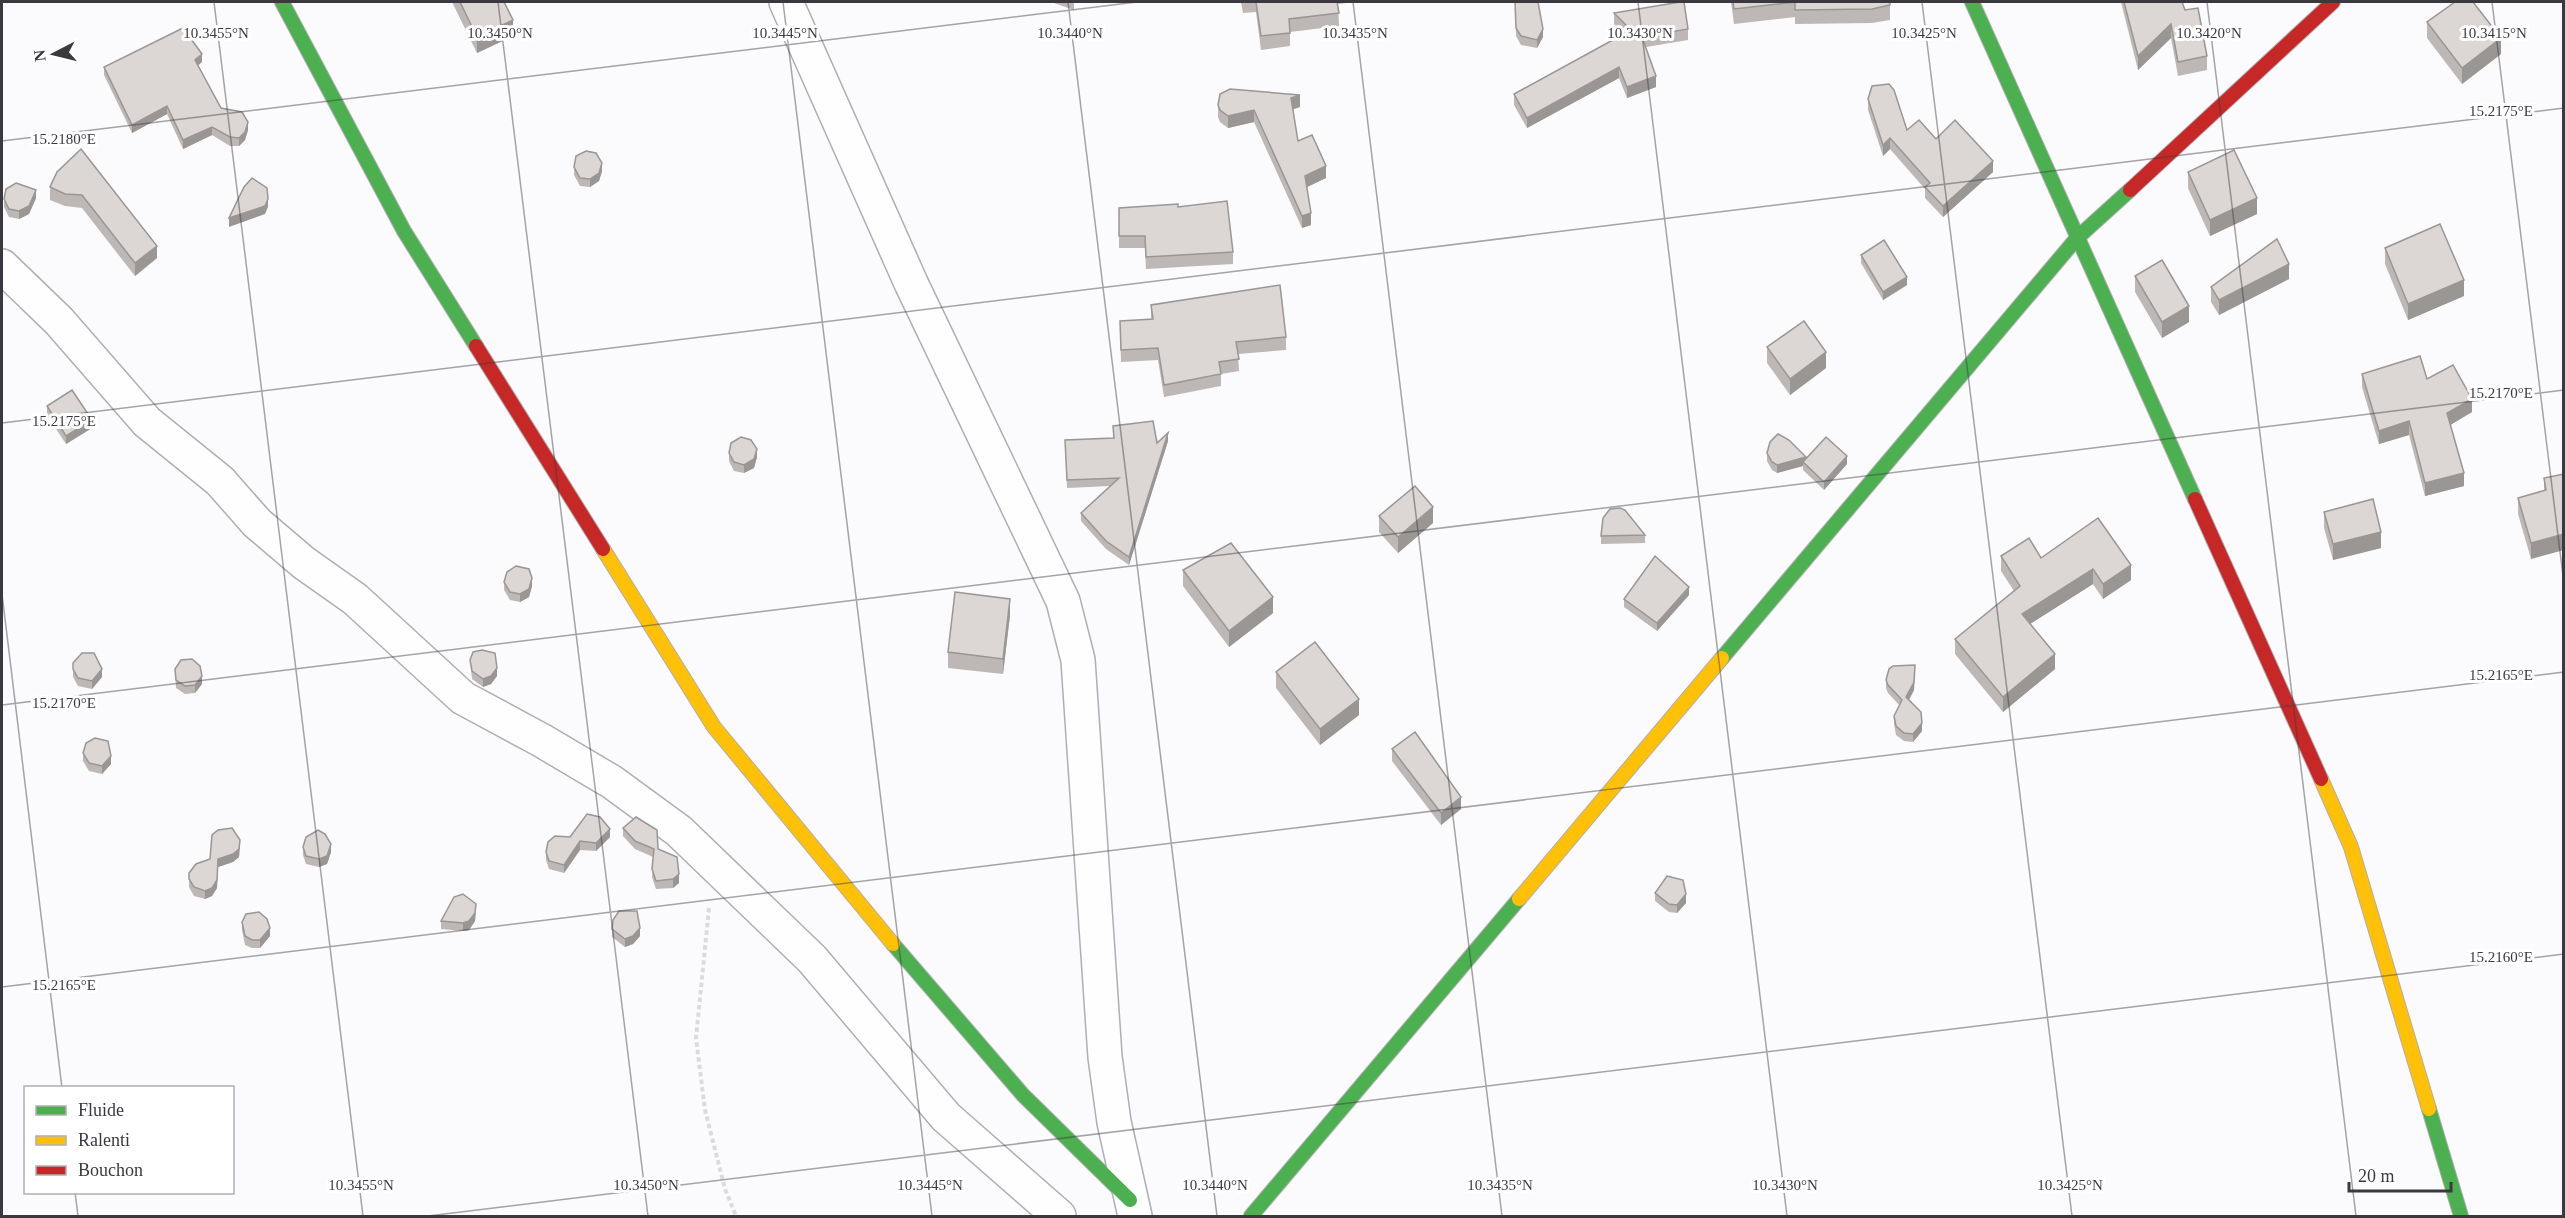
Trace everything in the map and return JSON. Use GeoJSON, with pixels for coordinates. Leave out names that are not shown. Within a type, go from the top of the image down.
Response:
{"type":"FeatureCollection","features":[{"type":"Feature","properties":{"kind":"street"},"geometry":{"type":"LineString","coordinates":[[282,2],[404,231],[714,727],[873,921],[1023,1095],[1133,1208]]}},
{"type":"Feature","properties":{"kind":"street"},"geometry":{"type":"LineString","coordinates":[[786,2],[911,283],[1063,600],[1078,660],[1105,1057],[1114,1122],[1133,1208]]}},
{"type":"Feature","properties":{"kind":"street"},"geometry":{"type":"LineString","coordinates":[[1972,2],[2351,847],[2461,1216]]}},
{"type":"Feature","properties":{"kind":"street"},"geometry":{"type":"LineString","coordinates":[[1251,1216],[2077,238],[2333,2]]}},
{"type":"Feature","properties":{"kind":"street"},"geometry":{"type":"LineString","coordinates":[[2,267],[59,321],[147,422],[220,481],[257,524],[304,563],[355,600],[463,698],[612,782],[680,831],[812,959],[946,1117],[1059,1216]]}},
{"type":"Feature","properties":{"kind":"path"},"geometry":{"type":"LineString","coordinates":[[706,898],[710,909],[696,1038],[705,1110],[725,1189],[736,1216]]}},
{"type":"Feature","properties":{"kind":"building"},"geometry":{"type":"Polygon","coordinates":[[[460,2],[504,2],[513,20],[477,37],[460,2]]]}},
{"type":"Feature","properties":{"kind":"building"},"geometry":{"type":"Polygon","coordinates":[[[1256,2],[1337,2],[1339,13],[1289,19],[1290,33],[1261,36],[1256,2]]]}},
{"type":"Feature","properties":{"kind":"building"},"geometry":{"type":"Polygon","coordinates":[[[1515,2],[1538,2],[1543,29],[1537,40],[1521,36],[1516,28],[1515,2]]]}},
{"type":"Feature","properties":{"kind":"building"},"geometry":{"type":"Polygon","coordinates":[[[1684,2],[1688,29],[1642,37],[1656,76],[1627,87],[1619,67],[1527,118],[1514,94],[1631,30],[1614,13],[1684,2]]]}},
{"type":"Feature","properties":{"kind":"building"},"geometry":{"type":"Polygon","coordinates":[[[1733,2],[1795,2],[1734,9],[1733,2]]]}},
{"type":"Feature","properties":{"kind":"building"},"geometry":{"type":"Polygon","coordinates":[[[1795,2],[1890,2],[1890,5],[1872,9],[1795,10],[1795,2]]]}},
{"type":"Feature","properties":{"kind":"building"},"geometry":{"type":"Polygon","coordinates":[[[2124,2],[2182,2],[2185,10],[2198,8],[2207,56],[2178,62],[2171,24],[2138,56],[2124,2]]]}},
{"type":"Feature","properties":{"kind":"building"},"geometry":{"type":"Polygon","coordinates":[[[2455,2],[2473,2],[2501,38],[2462,68],[2427,22],[2455,2]]]}},
{"type":"Feature","properties":{"kind":"building"},"geometry":{"type":"Polygon","coordinates":[[[183,28],[202,54],[195,60],[221,108],[242,112],[248,122],[245,132],[239,138],[230,137],[212,127],[183,140],[167,106],[132,125],[104,67],[183,28]]]}},
{"type":"Feature","properties":{"kind":"building"},"geometry":{"type":"Polygon","coordinates":[[[1889,84],[1894,90],[1907,130],[1919,120],[1936,139],[1955,120],[1993,161],[1943,206],[1925,187],[1930,183],[1890,138],[1883,145],[1868,99],[1872,86],[1889,84]]]}},
{"type":"Feature","properties":{"kind":"building"},"geometry":{"type":"Polygon","coordinates":[[[1230,89],[1300,95],[1291,98],[1298,141],[1312,135],[1326,166],[1305,176],[1311,213],[1302,216],[1254,110],[1228,116],[1220,110],[1218,105],[1220,94],[1230,89]]]}},
{"type":"Feature","properties":{"kind":"building"},"geometry":{"type":"Polygon","coordinates":[[[81,149],[157,246],[135,263],[82,195],[65,194],[50,187],[57,172],[81,149]]]}},
{"type":"Feature","properties":{"kind":"building"},"geometry":{"type":"Polygon","coordinates":[[[2234,150],[2257,198],[2210,220],[2188,172],[2234,150]]]}},
{"type":"Feature","properties":{"kind":"building"},"geometry":{"type":"Polygon","coordinates":[[[586,151],[596,153],[602,163],[599,173],[590,179],[580,178],[574,167],[576,156],[586,151]]]}},
{"type":"Feature","properties":{"kind":"building"},"geometry":{"type":"Polygon","coordinates":[[[252,178],[267,188],[268,199],[265,206],[229,218],[244,187],[252,178]]]}},
{"type":"Feature","properties":{"kind":"building"},"geometry":{"type":"Polygon","coordinates":[[[16,183],[36,190],[29,206],[19,211],[9,209],[4,199],[6,189],[16,183]]]}},
{"type":"Feature","properties":{"kind":"building"},"geometry":{"type":"Polygon","coordinates":[[[1227,201],[1233,252],[1146,257],[1145,236],[1119,236],[1119,208],[1178,204],[1178,207],[1227,201]]]}},
{"type":"Feature","properties":{"kind":"building"},"geometry":{"type":"Polygon","coordinates":[[[2440,224],[2464,280],[2408,304],[2385,248],[2440,224]]]}},
{"type":"Feature","properties":{"kind":"building"},"geometry":{"type":"Polygon","coordinates":[[[2277,239],[2289,264],[2219,300],[2211,287],[2277,239]]]}},
{"type":"Feature","properties":{"kind":"building"},"geometry":{"type":"Polygon","coordinates":[[[1884,240],[1907,277],[1883,292],[1861,255],[1884,240]]]}},
{"type":"Feature","properties":{"kind":"building"},"geometry":{"type":"Polygon","coordinates":[[[2162,260],[2189,306],[2162,322],[2135,276],[2162,260]]]}},
{"type":"Feature","properties":{"kind":"building"},"geometry":{"type":"Polygon","coordinates":[[[1280,285],[1286,337],[1236,342],[1239,359],[1219,362],[1221,374],[1164,385],[1158,348],[1121,350],[1120,321],[1153,319],[1151,305],[1280,285]]]}},
{"type":"Feature","properties":{"kind":"building"},"geometry":{"type":"Polygon","coordinates":[[[1804,321],[1826,352],[1790,379],[1767,347],[1804,321]]]}},
{"type":"Feature","properties":{"kind":"building"},"geometry":{"type":"Polygon","coordinates":[[[2420,356],[2427,379],[2453,365],[2472,399],[2447,413],[2464,473],[2425,483],[2409,421],[2379,431],[2362,374],[2420,356]]]}},
{"type":"Feature","properties":{"kind":"building"},"geometry":{"type":"Polygon","coordinates":[[[72,390],[92,420],[66,436],[47,406],[72,390]]]}},
{"type":"Feature","properties":{"kind":"building"},"geometry":{"type":"Polygon","coordinates":[[[1153,421],[1157,443],[1168,433],[1129,557],[1106,541],[1081,513],[1119,478],[1067,480],[1065,440],[1114,438],[1113,426],[1153,421]]]}},
{"type":"Feature","properties":{"kind":"building"},"geometry":{"type":"Polygon","coordinates":[[[1778,434],[1789,440],[1806,457],[1777,465],[1772,462],[1767,453],[1770,442],[1778,434]]]}},
{"type":"Feature","properties":{"kind":"building"},"geometry":{"type":"Polygon","coordinates":[[[741,437],[751,440],[757,449],[754,459],[744,465],[734,462],[729,453],[731,443],[741,437]]]}},
{"type":"Feature","properties":{"kind":"building"},"geometry":{"type":"Polygon","coordinates":[[[1826,437],[1847,456],[1824,482],[1803,462],[1826,437]]]}},
{"type":"Feature","properties":{"kind":"building"},"geometry":{"type":"Polygon","coordinates":[[[2564,474],[2564,534],[2531,543],[2518,498],[2546,490],[2544,478],[2564,474]]]}},
{"type":"Feature","properties":{"kind":"building"},"geometry":{"type":"Polygon","coordinates":[[[1415,486],[1433,507],[1398,537],[1379,516],[1415,486]]]}},
{"type":"Feature","properties":{"kind":"building"},"geometry":{"type":"Polygon","coordinates":[[[2373,499],[2381,532],[2333,544],[2324,512],[2373,499]]]}},
{"type":"Feature","properties":{"kind":"building"},"geometry":{"type":"Polygon","coordinates":[[[1610,509],[1625,510],[1645,535],[1601,536],[1603,518],[1610,509]]]}},
{"type":"Feature","properties":{"kind":"building"},"geometry":{"type":"Polygon","coordinates":[[[2098,518],[2131,565],[2103,584],[2093,569],[2022,614],[2055,654],[2003,697],[1955,639],[2020,586],[2001,556],[2029,538],[2041,558],[2098,518]]]}},
{"type":"Feature","properties":{"kind":"building"},"geometry":{"type":"Polygon","coordinates":[[[1231,543],[1273,597],[1229,631],[1183,570],[1231,543]]]}},
{"type":"Feature","properties":{"kind":"building"},"geometry":{"type":"Polygon","coordinates":[[[1655,556],[1689,587],[1657,623],[1624,599],[1655,556]]]}},
{"type":"Feature","properties":{"kind":"building"},"geometry":{"type":"Polygon","coordinates":[[[516,566],[529,569],[532,578],[529,589],[520,594],[510,592],[504,582],[507,572],[516,566]]]}},
{"type":"Feature","properties":{"kind":"building"},"geometry":{"type":"Polygon","coordinates":[[[955,592],[1010,599],[1003,659],[948,652],[955,592]]]}},
{"type":"Feature","properties":{"kind":"building"},"geometry":{"type":"Polygon","coordinates":[[[1315,642],[1359,699],[1320,729],[1276,672],[1315,642]]]}},
{"type":"Feature","properties":{"kind":"building"},"geometry":{"type":"Polygon","coordinates":[[[482,650],[495,653],[497,668],[491,676],[483,679],[472,671],[470,660],[473,652],[482,650]]]}},
{"type":"Feature","properties":{"kind":"building"},"geometry":{"type":"Polygon","coordinates":[[[82,653],[94,653],[102,669],[92,681],[78,678],[73,669],[73,663],[82,653]]]}},
{"type":"Feature","properties":{"kind":"building"},"geometry":{"type":"Polygon","coordinates":[[[192,659],[200,666],[202,676],[195,685],[185,686],[176,680],[175,669],[181,660],[192,659]]]}},
{"type":"Feature","properties":{"kind":"building"},"geometry":{"type":"Polygon","coordinates":[[[1915,665],[1914,682],[1906,697],[1921,712],[1922,723],[1913,734],[1904,733],[1896,726],[1894,716],[1902,700],[1886,680],[1889,669],[1893,666],[1915,665]]]}},
{"type":"Feature","properties":{"kind":"building"},"geometry":{"type":"Polygon","coordinates":[[[1415,732],[1461,797],[1441,813],[1392,749],[1415,732]]]}},
{"type":"Feature","properties":{"kind":"building"},"geometry":{"type":"Polygon","coordinates":[[[95,738],[108,741],[111,756],[102,766],[89,763],[83,753],[86,743],[95,738]]]}},
{"type":"Feature","properties":{"kind":"building"},"geometry":{"type":"Polygon","coordinates":[[[587,814],[600,817],[610,829],[596,843],[580,841],[564,865],[549,861],[546,852],[548,842],[555,836],[570,837],[587,814]]]}},
{"type":"Feature","properties":{"kind":"building"},"geometry":{"type":"Polygon","coordinates":[[[636,817],[657,830],[658,849],[677,857],[679,874],[673,879],[656,881],[652,869],[654,849],[635,841],[623,828],[636,817]]]}},
{"type":"Feature","properties":{"kind":"building"},"geometry":{"type":"Polygon","coordinates":[[[232,828],[240,840],[239,849],[233,854],[218,859],[217,880],[212,888],[205,891],[194,887],[189,879],[189,873],[196,864],[210,859],[212,835],[218,830],[232,828]]]}},
{"type":"Feature","properties":{"kind":"building"},"geometry":{"type":"Polygon","coordinates":[[[318,830],[325,834],[331,844],[327,856],[319,859],[306,856],[303,847],[306,837],[318,830]]]}},
{"type":"Feature","properties":{"kind":"building"},"geometry":{"type":"Polygon","coordinates":[[[1667,876],[1683,880],[1686,894],[1677,905],[1669,904],[1655,893],[1667,876]]]}},
{"type":"Feature","properties":{"kind":"building"},"geometry":{"type":"Polygon","coordinates":[[[463,894],[476,904],[475,913],[469,921],[463,923],[441,921],[454,897],[463,894]]]}},
{"type":"Feature","properties":{"kind":"building"},"geometry":{"type":"Polygon","coordinates":[[[619,911],[637,911],[640,928],[633,936],[625,939],[612,929],[613,920],[619,911]]]}},
{"type":"Feature","properties":{"kind":"building"},"geometry":{"type":"Polygon","coordinates":[[[259,912],[267,919],[270,928],[260,940],[252,940],[245,936],[242,922],[246,914],[259,912]]]}},
{"type":"Feature","properties":{"kind":"traffic: fast"},"geometry":{"type":"LineString","coordinates":[[282,2],[404,231],[476,346]]}},
{"type":"Feature","properties":{"kind":"traffic: fast"},"geometry":{"type":"LineString","coordinates":[[1972,2],[2195,499]]}},
{"type":"Feature","properties":{"kind":"traffic: fast"},"geometry":{"type":"LineString","coordinates":[[1722,658],[2077,238],[2130,190]]}},
{"type":"Feature","properties":{"kind":"traffic: fast"},"geometry":{"type":"LineString","coordinates":[[1251,1216],[1519,899]]}},
{"type":"Feature","properties":{"kind":"traffic: fast"},"geometry":{"type":"LineString","coordinates":[[893,944],[1023,1095],[1130,1200]]}},
{"type":"Feature","properties":{"kind":"traffic: fast"},"geometry":{"type":"LineString","coordinates":[[2429,1109],[2461,1216]]}},
{"type":"Feature","properties":{"kind":"traffic: slow"},"geometry":{"type":"LineString","coordinates":[[603,549],[714,727],[893,944]]}},
{"type":"Feature","properties":{"kind":"traffic: slow"},"geometry":{"type":"LineString","coordinates":[[1519,899],[1722,658]]}},
{"type":"Feature","properties":{"kind":"traffic: slow"},"geometry":{"type":"LineString","coordinates":[[2321,779],[2351,847],[2429,1109]]}},
{"type":"Feature","properties":{"kind":"traffic: jam"},"geometry":{"type":"LineString","coordinates":[[2130,190],[2333,2]]}},
{"type":"Feature","properties":{"kind":"traffic: jam"},"geometry":{"type":"LineString","coordinates":[[476,346],[603,549]]}},
{"type":"Feature","properties":{"kind":"traffic: jam"},"geometry":{"type":"LineString","coordinates":[[2195,499],[2321,779]]}}]}
